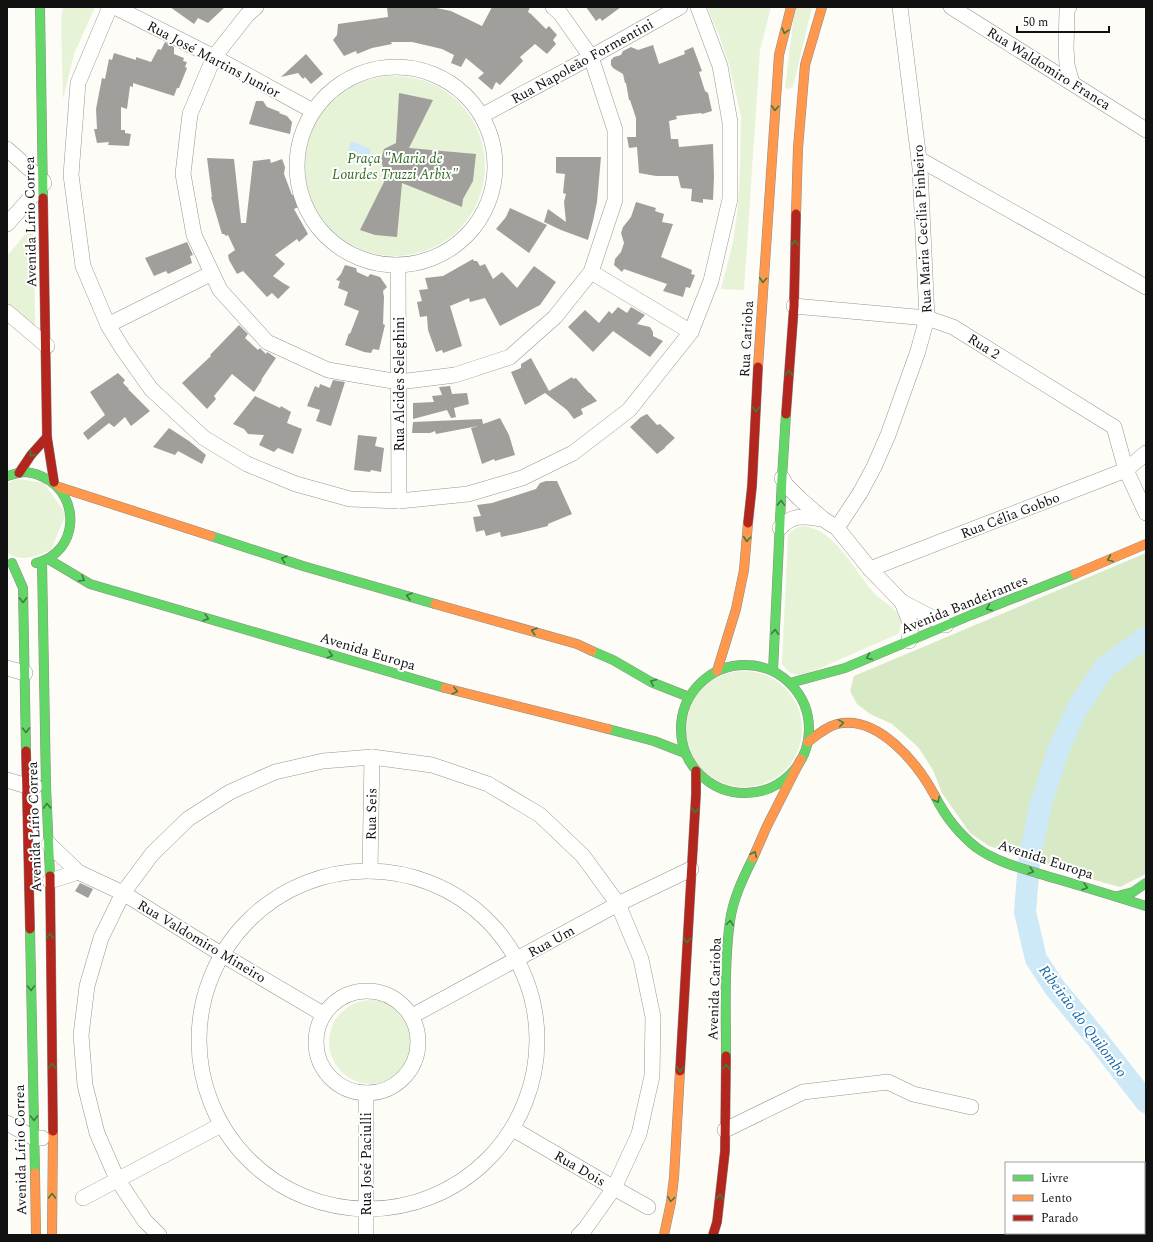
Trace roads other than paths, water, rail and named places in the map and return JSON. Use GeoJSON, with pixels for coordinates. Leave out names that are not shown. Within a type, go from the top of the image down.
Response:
{"type":"FeatureCollection","features":[{"type":"Feature","properties":{"kind":"main road","name":"Avenida Lírio Correa"},"geometry":{"type":"LineString","coordinates":[[40,7],[47,346],[47,437],[56,484]]}},
{"type":"Feature","properties":{"kind":"main road","name":"Rua Carioba"},"geometry":{"type":"LineString","coordinates":[[716,671],[736,609],[744,570],[752,486],[762,299],[776,89],[779,55],[791,7]]}},
{"type":"Feature","properties":{"kind":"main road"},"geometry":{"type":"LineString","coordinates":[[773,671],[782,478],[794,306],[798,148],[806,65],[822,7]]}},
{"type":"Feature","properties":{"kind":"main road"},"geometry":{"type":"LineString","coordinates":[[776,89],[781,93],[789,95],[798,94],[803,91]]}},
{"type":"Feature","properties":{"kind":"main road"},"geometry":{"type":"LineString","coordinates":[[11,474],[47,437]]}},
{"type":"Feature","properties":{"kind":"main road"},"geometry":{"type":"LineString","coordinates":[[11,474],[31,473],[43,476],[56,484],[303,566],[577,644],[613,660],[652,682],[689,697]]}},
{"type":"Feature","properties":{"kind":"main road"},"geometry":{"type":"LineString","coordinates":[[16,563],[45,561],[59,551],[67,539],[72,526],[72,512],[67,498],[56,484]]}},
{"type":"Feature","properties":{"kind":"main road","name":"Avenida Bandeirantes"},"geometry":{"type":"LineString","coordinates":[[790,683],[845,668],[1067,578],[1146,544]]}},
{"type":"Feature","properties":{"kind":"main road","name":"Avenida Lírio Correa"},"geometry":{"type":"LineString","coordinates":[[45,561],[46,786],[50,881],[53,1138],[52,1235]]}},
{"type":"Feature","properties":{"kind":"main road","name":"Avenida Europa"},"geometry":{"type":"LineString","coordinates":[[45,561],[90,584],[427,684],[654,741],[685,753]]}},
{"type":"Feature","properties":{"kind":"main road","name":"Avenida Lírio Correa"},"geometry":{"type":"LineString","coordinates":[[16,563],[23,588],[36,1235]]}},
{"type":"Feature","properties":{"kind":"main road"},"geometry":{"type":"LineString","coordinates":[[735,665],[755,666],[773,671],[790,683],[800,696],[806,711],[809,726],[808,742],[801,759],[789,776],[772,787],[752,792],[731,791],[712,784],[696,771],[685,753],[681,735],[682,715],[689,697],[701,682],[716,671],[735,665]]}},
{"type":"Feature","properties":{"kind":"main road","name":"Avenida Europa"},"geometry":{"type":"LineString","coordinates":[[808,742],[824,729],[837,723],[849,722],[874,729],[888,738],[904,752],[929,784],[950,821],[970,843],[984,853],[1015,866],[1118,896],[1146,906]]}},
{"type":"Feature","properties":{"kind":"main road","name":"Avenida Carioba"},"geometry":{"type":"LineString","coordinates":[[713,1235],[717,1222],[725,1151],[727,954],[730,920],[738,890],[767,826],[801,759]]}},
{"type":"Feature","properties":{"kind":"main road","name":"Avenida Carioba"},"geometry":{"type":"LineString","coordinates":[[664,1235],[670,1208],[674,1178],[696,794],[696,771]]}},
{"type":"Feature","properties":{"kind":"main road"},"geometry":{"type":"LineString","coordinates":[[1118,896],[1129,894],[1138,890],[1146,883]]}},
{"type":"Feature","properties":{"kind":"street"},"geometry":{"type":"LineString","coordinates":[[110,7],[78,83],[71,175],[83,266],[108,325],[122,348],[151,389],[204,438],[247,464],[296,484],[350,499],[399,501],[468,494],[522,478],[573,453],[629,410],[691,332],[712,281],[730,199],[730,122],[720,66],[698,7]]}},
{"type":"Feature","properties":{"kind":"street","name":"Rua José Martins Junior"},"geometry":{"type":"LineString","coordinates":[[115,7],[214,57],[313,111]]}},
{"type":"Feature","properties":{"kind":"street"},"geometry":{"type":"LineString","coordinates":[[256,7],[247,15],[214,57],[190,114],[183,174],[194,235],[220,290],[267,342],[328,370],[399,382],[456,375],[510,357],[555,317],[591,272],[615,200],[615,130],[591,57],[560,13],[553,7]]}},
{"type":"Feature","properties":{"kind":"street","name":"Rua Napoleão Formentini"},"geometry":{"type":"LineString","coordinates":[[483,115],[680,7]]}},
{"type":"Feature","properties":{"kind":"street","name":"Rua Maria Cecília Pinheiro"},"geometry":{"type":"LineString","coordinates":[[837,528],[874,467],[888,435],[918,351],[927,318],[919,158],[900,7]]}},
{"type":"Feature","properties":{"kind":"street","name":"Rua Waldomiro Franca"},"geometry":{"type":"LineString","coordinates":[[951,7],[1146,130]]}},
{"type":"Feature","properties":{"kind":"street"},"geometry":{"type":"LineString","coordinates":[[1068,7],[1066,53],[1067,65],[1072,83]]}},
{"type":"Feature","properties":{"kind":"street"},"geometry":{"type":"LineString","coordinates":[[399,67],[430,73],[458,89],[483,115],[492,141],[495,172],[488,202],[473,228],[450,249],[422,262],[398,268],[360,259],[334,244],[313,221],[300,193],[296,163],[302,133],[313,111],[339,84],[368,71],[399,67]]}},
{"type":"Feature","properties":{"kind":"street"},"geometry":{"type":"LineString","coordinates":[[7,149],[44,182],[7,224]]}},
{"type":"Feature","properties":{"kind":"street"},"geometry":{"type":"LineString","coordinates":[[919,158],[1146,287]]}},
{"type":"Feature","properties":{"kind":"street","name":"Rua Alcides Seleghini"},"geometry":{"type":"LineString","coordinates":[[398,268],[399,501]]}},
{"type":"Feature","properties":{"kind":"street"},"geometry":{"type":"LineString","coordinates":[[591,272],[691,332]]}},
{"type":"Feature","properties":{"kind":"street"},"geometry":{"type":"LineString","coordinates":[[108,325],[212,273]]}},
{"type":"Feature","properties":{"kind":"street","name":"Rua 2"},"geometry":{"type":"LineString","coordinates":[[794,306],[927,318],[953,327],[1114,427],[1126,470],[1146,513]]}},
{"type":"Feature","properties":{"kind":"street"},"geometry":{"type":"LineString","coordinates":[[7,312],[47,346]]}},
{"type":"Feature","properties":{"kind":"street","name":"Rua Célia Gobbo"},"geometry":{"type":"LineString","coordinates":[[870,569],[1126,470],[1146,453]]}},
{"type":"Feature","properties":{"kind":"street"},"geometry":{"type":"LineString","coordinates":[[782,478],[786,486],[823,519],[837,528],[870,569],[902,602],[946,626]]}},
{"type":"Feature","properties":{"kind":"street"},"geometry":{"type":"LineString","coordinates":[[780,528],[785,522],[800,516],[823,519]]}},
{"type":"Feature","properties":{"kind":"street"},"geometry":{"type":"LineString","coordinates":[[902,602],[911,625],[909,641]]}},
{"type":"Feature","properties":{"kind":"street"},"geometry":{"type":"LineString","coordinates":[[7,668],[25,673]]}},
{"type":"Feature","properties":{"kind":"street"},"geometry":{"type":"LineString","coordinates":[[159,1235],[145,1221],[117,1179],[97,1133],[85,1085],[81,1035],[87,986],[101,938],[123,893],[152,854],[188,820],[230,792],[275,772],[323,761],[372,757],[432,765],[488,784],[495,788],[540,815],[583,856],[618,904],[641,959],[653,1017],[652,1076],[639,1134],[614,1188],[579,1235]]}},
{"type":"Feature","properties":{"kind":"street","name":"Rua Seis"},"geometry":{"type":"LineString","coordinates":[[370,871],[372,757]]}},
{"type":"Feature","properties":{"kind":"street"},"geometry":{"type":"LineString","coordinates":[[7,780],[27,786],[46,786]]}},
{"type":"Feature","properties":{"kind":"street","name":"Rua Valdomiro Mineiro"},"geometry":{"type":"LineString","coordinates":[[49,844],[78,872],[123,893],[221,954],[323,1014]]}},
{"type":"Feature","properties":{"kind":"street","name":"Rua Um"},"geometry":{"type":"LineString","coordinates":[[412,1016],[618,904],[691,869]]}},
{"type":"Feature","properties":{"kind":"street"},"geometry":{"type":"LineString","coordinates":[[370,871],[406,875],[440,887],[470,905],[497,930],[517,959],[529,986],[536,1015],[538,1044],[535,1074],[526,1102],[513,1129],[492,1156],[466,1179],[435,1196],[402,1206],[367,1210],[323,1204],[283,1187],[248,1160],[221,1126],[208,1098],[200,1069],[197,1040],[200,1010],[208,981],[221,954],[242,925],[269,902],[300,884],[334,874],[370,871]]}},
{"type":"Feature","properties":{"kind":"street"},"geometry":{"type":"LineString","coordinates":[[50,881],[78,872]]}},
{"type":"Feature","properties":{"kind":"street"},"geometry":{"type":"LineString","coordinates":[[360,990],[376,991],[390,996],[403,1004],[412,1016],[418,1030],[419,1046],[415,1061],[407,1075],[396,1085],[381,1091],[366,1093],[350,1090],[337,1083],[326,1072],[318,1059],[316,1044],[317,1028],[323,1014],[333,1003],[346,995],[360,990]]}},
{"type":"Feature","properties":{"kind":"street"},"geometry":{"type":"LineString","coordinates":[[725,1130],[803,1092],[888,1082],[913,1094],[971,1107]]}},
{"type":"Feature","properties":{"kind":"street","name":"Rua José Paciulli"},"geometry":{"type":"LineString","coordinates":[[366,1093],[366,1235]]}},
{"type":"Feature","properties":{"kind":"street"},"geometry":{"type":"LineString","coordinates":[[7,1123],[34,1138],[53,1138]]}},
{"type":"Feature","properties":{"kind":"street"},"geometry":{"type":"LineString","coordinates":[[83,1198],[221,1126]]}},
{"type":"Feature","properties":{"kind":"street","name":"Rua Dois"},"geometry":{"type":"LineString","coordinates":[[513,1129],[614,1188],[648,1206]]}},
{"type":"Feature","properties":{"kind":"water"},"geometry":{"type":"Polygon","coordinates":[[[351,141],[371,149],[367,164],[346,161],[351,141]]]}},
{"type":"Feature","properties":{"kind":"waterway","name":"Ribeirão do Quilombo"},"geometry":{"type":"LineString","coordinates":[[1146,637],[1104,668],[1077,709],[1059,748],[1040,807],[1029,862],[1025,912],[1036,959],[1055,988],[1146,1102]]}},
{"type":"Feature","properties":{"kind":"park label","name":"Praça \"Maria de Lourdes Truzzi Arbix\""},"geometry":{"type":"Point","coordinates":[395,166]}}]}
